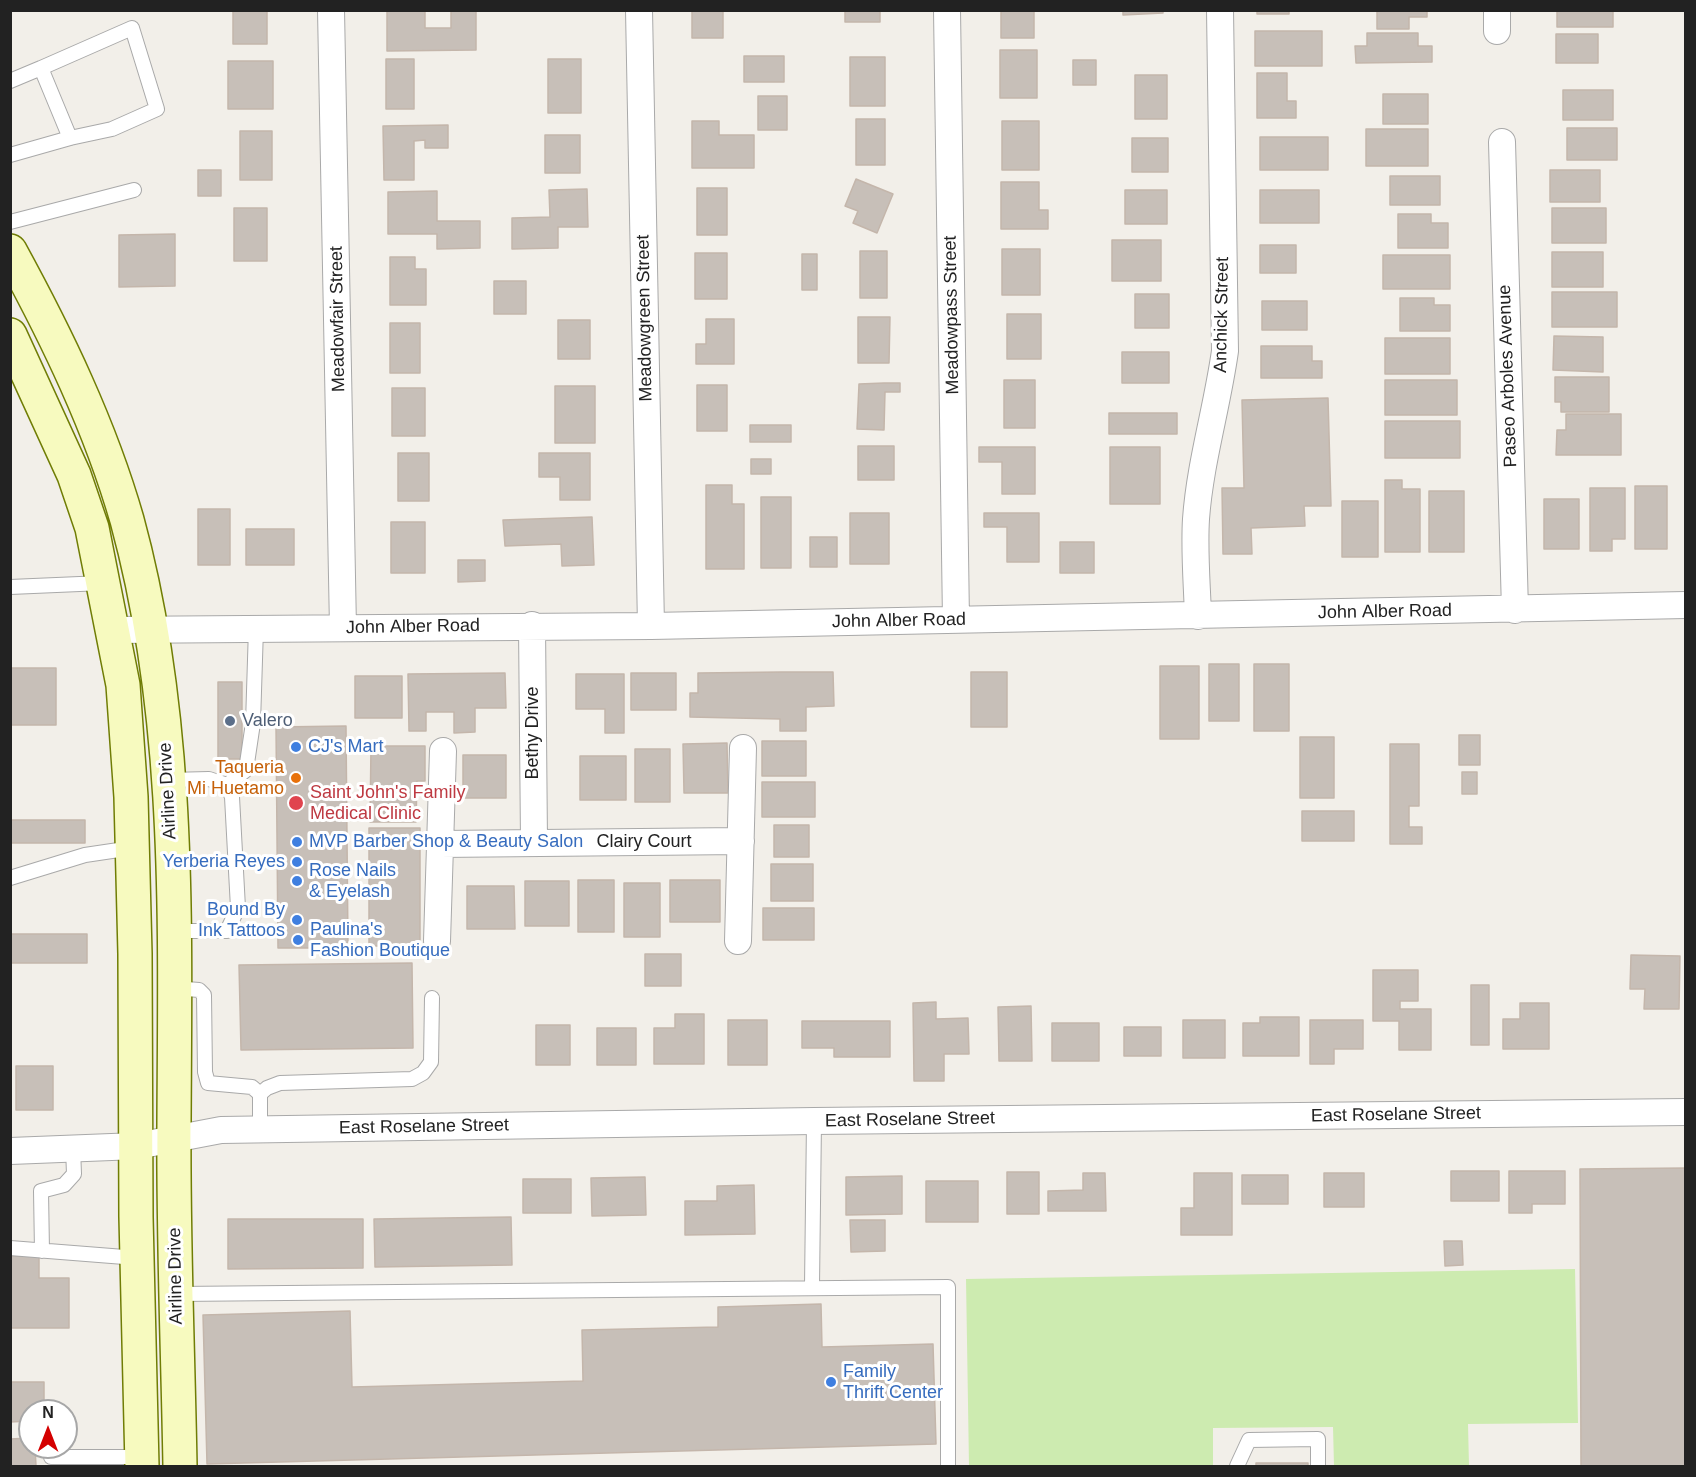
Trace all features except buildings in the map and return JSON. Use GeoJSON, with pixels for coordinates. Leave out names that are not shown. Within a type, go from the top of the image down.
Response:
{"type":"FeatureCollection","features":[{"type":"Feature","properties":{"kind":"main road","name":"Airline Drive"},"geometry":{"type":"LineString","coordinates":[[10,251],[65,357],[107,457],[127,522],[160,678],[169,780],[174,931],[174,1141],[180,1467]]}},
{"type":"Feature","properties":{"kind":"main road","name":"Airline Drive"},"geometry":{"type":"LineString","coordinates":[[14,349],[74,475],[92,528],[123,685],[132,848],[142,1462]]}},
{"type":"Feature","properties":{"kind":"street","name":"Meadowfair Street"},"geometry":{"type":"LineString","coordinates":[[331,10],[344,628]]}},
{"type":"Feature","properties":{"kind":"street","name":"Meadowgreen Street"},"geometry":{"type":"LineString","coordinates":[[639,10],[651,626]]}},
{"type":"Feature","properties":{"kind":"street","name":"Meadowpass Street"},"geometry":{"type":"LineString","coordinates":[[947,10],[956,620]]}},
{"type":"Feature","properties":{"kind":"street","name":"Anchick Street"},"geometry":{"type":"LineString","coordinates":[[1198,616],[1196,520],[1204,454],[1217,405],[1225,351],[1220,10]]}},
{"type":"Feature","properties":{"kind":"street","name":"Paseo Arboles Avenue"},"geometry":{"type":"LineString","coordinates":[[1502,142],[1515,610]]}},
{"type":"Feature","properties":{"kind":"street"},"geometry":{"type":"LineString","coordinates":[[14,349],[65,357]]}},
{"type":"Feature","properties":{"kind":"street","name":"John Alber Road"},"geometry":{"type":"LineString","coordinates":[[112,630],[532,625],[651,626],[1686,605]]}},
{"type":"Feature","properties":{"kind":"street","name":"Bethy Drive"},"geometry":{"type":"LineString","coordinates":[[532,625],[534,842]]}},
{"type":"Feature","properties":{"kind":"street"},"geometry":{"type":"LineString","coordinates":[[738,941],[743,748]]}},
{"type":"Feature","properties":{"kind":"street"},"geometry":{"type":"LineString","coordinates":[[437,941],[443,751]]}},
{"type":"Feature","properties":{"kind":"street","name":"Clairy Court"},"geometry":{"type":"LineString","coordinates":[[440,844],[741,841]]}},
{"type":"Feature","properties":{"kind":"street","name":"East Roselane Street"},"geometry":{"type":"LineString","coordinates":[[10,1151],[137,1146],[174,1141],[221,1130],[1686,1112]]}},
{"type":"Feature","properties":{"kind":"lane"},"geometry":{"type":"LineString","coordinates":[[10,81],[132,28],[156,109],[112,129],[10,155]]}},
{"type":"Feature","properties":{"kind":"lane"},"geometry":{"type":"LineString","coordinates":[[41,68],[70,138]]}},
{"type":"Feature","properties":{"kind":"lane"},"geometry":{"type":"LineString","coordinates":[[10,222],[134,190]]}},
{"type":"Feature","properties":{"kind":"lane"},"geometry":{"type":"LineString","coordinates":[[10,587],[103,583]]}},
{"type":"Feature","properties":{"kind":"lane"},"geometry":{"type":"LineString","coordinates":[[227,785],[246,770],[253,723],[256,628]]}},
{"type":"Feature","properties":{"kind":"lane"},"geometry":{"type":"LineString","coordinates":[[169,780],[209,779],[227,785],[232,797],[238,908],[227,931],[174,931]]}},
{"type":"Feature","properties":{"kind":"lane"},"geometry":{"type":"LineString","coordinates":[[10,878],[85,855],[132,848]]}},
{"type":"Feature","properties":{"kind":"lane"},"geometry":{"type":"LineString","coordinates":[[174,988],[200,990],[204,995],[205,1072],[208,1083],[252,1087],[260,1094],[260,1130]]}},
{"type":"Feature","properties":{"kind":"lane"},"geometry":{"type":"LineString","coordinates":[[260,1094],[267,1088],[280,1083],[412,1079],[423,1073],[431,1062],[432,998]]}},
{"type":"Feature","properties":{"kind":"lane"},"geometry":{"type":"LineString","coordinates":[[812,1287],[814,1121]]}},
{"type":"Feature","properties":{"kind":"lane"},"geometry":{"type":"LineString","coordinates":[[42,1251],[41,1191],[64,1185],[74,1174],[73,1148]]}},
{"type":"Feature","properties":{"kind":"lane"},"geometry":{"type":"LineString","coordinates":[[10,1248],[137,1258]]}},
{"type":"Feature","properties":{"kind":"lane"},"geometry":{"type":"LineString","coordinates":[[176,1294],[948,1287],[948,1467]]}},
{"type":"Feature","properties":{"kind":"lane"},"geometry":{"type":"LineString","coordinates":[[1238,1467],[1249,1440],[1318,1439],[1318,1467]]}},
{"type":"Feature","properties":{"kind":"lane"},"geometry":{"type":"LineString","coordinates":[[78,1458],[142,1462]]}},
{"type":"Feature","properties":{"kind":"green space"},"geometry":{"type":"Polygon","coordinates":[[[1575,1269],[1578,1423],[1468,1424],[1469,1466],[1334,1466],[1333,1427],[1213,1428],[1213,1466],[969,1466],[966,1279],[1575,1269]]]}},
{"type":"Feature","properties":{"kind":"place","name":"Valero"},"geometry":{"type":"Point","coordinates":[230,721]}},
{"type":"Feature","properties":{"kind":"place","name":"CJ's Mart"},"geometry":{"type":"Point","coordinates":[296,747]}},
{"type":"Feature","properties":{"kind":"place","name":"Taqueria Mi Huetamo"},"geometry":{"type":"Point","coordinates":[296,778]}},
{"type":"Feature","properties":{"kind":"place","name":"Saint John's Family Medical Clinic"},"geometry":{"type":"Point","coordinates":[296,803]}},
{"type":"Feature","properties":{"kind":"place","name":"MVP Barber Shop & Beauty Salon"},"geometry":{"type":"Point","coordinates":[297,842]}},
{"type":"Feature","properties":{"kind":"place","name":"Yerberia Reyes"},"geometry":{"type":"Point","coordinates":[297,862]}},
{"type":"Feature","properties":{"kind":"place","name":"Rose Nails & Eyelash"},"geometry":{"type":"Point","coordinates":[297,881]}},
{"type":"Feature","properties":{"kind":"place","name":"Bound By Ink Tattoos"},"geometry":{"type":"Point","coordinates":[297,920]}},
{"type":"Feature","properties":{"kind":"place","name":"Paulina's Fashion Boutique"},"geometry":{"type":"Point","coordinates":[298,940]}},
{"type":"Feature","properties":{"kind":"place","name":"Family Thrift Center"},"geometry":{"type":"Point","coordinates":[831,1382]}}]}
